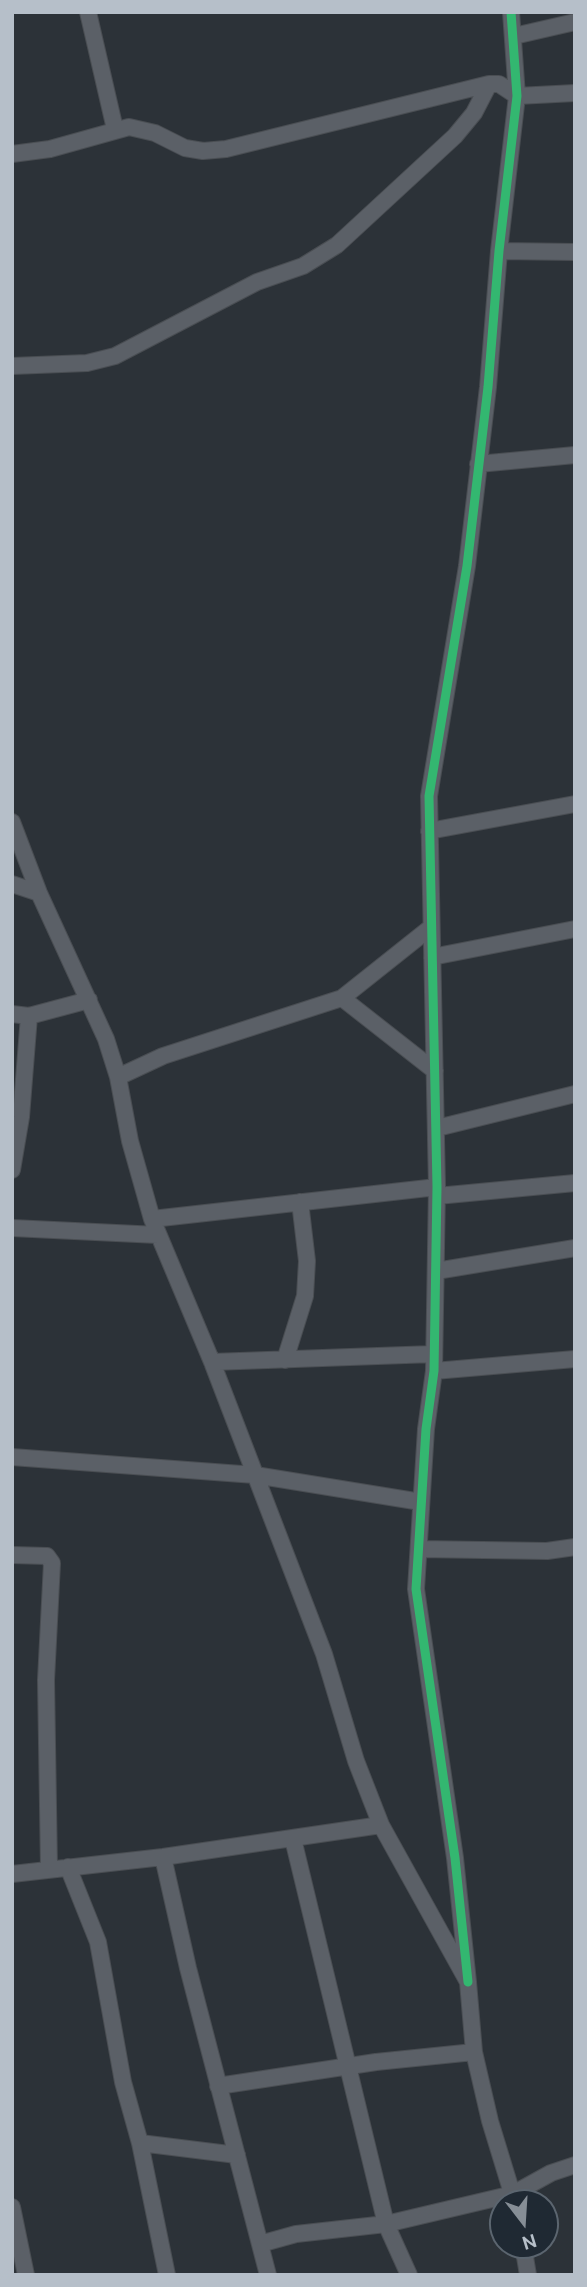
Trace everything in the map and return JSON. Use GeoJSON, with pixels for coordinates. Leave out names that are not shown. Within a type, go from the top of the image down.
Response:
{"type":"FeatureCollection","features":[{"type":"Feature","properties":{"kind":"street"},"geometry":{"type":"LineString","coordinates":[[88,12],[115,129]]}},
{"type":"Feature","properties":{"kind":"street"},"geometry":{"type":"LineString","coordinates":[[511,12],[517,96],[467,566],[433,757],[429,831],[437,1128],[436,1271],[433,1363],[416,1589],[420,1630],[437,1725],[474,2052],[490,2121],[511,2189]]}},
{"type":"Feature","properties":{"kind":"street"},"geometry":{"type":"LineString","coordinates":[[513,36],[575,22]]}},
{"type":"Feature","properties":{"kind":"street"},"geometry":{"type":"LineString","coordinates":[[12,366],[87,363],[115,356],[257,282],[303,266],[337,245],[455,136],[474,113],[489,84]]}},
{"type":"Feature","properties":{"kind":"street"},"geometry":{"type":"LineString","coordinates":[[12,154],[50,149],[130,127],[155,133],[185,148],[203,151],[226,149],[489,84],[499,84],[517,96],[575,93]]}},
{"type":"Feature","properties":{"kind":"street"},"geometry":{"type":"LineString","coordinates":[[499,251],[575,252]]}},
{"type":"Feature","properties":{"kind":"street"},"geometry":{"type":"LineString","coordinates":[[478,464],[575,455]]}},
{"type":"Feature","properties":{"kind":"street"},"geometry":{"type":"LineString","coordinates":[[429,831],[575,804]]}},
{"type":"Feature","properties":{"kind":"street"},"geometry":{"type":"LineString","coordinates":[[12,822],[39,893],[89,1000],[118,1077],[130,1140],[152,1219],[212,1362],[324,1654],[351,1748],[381,1825],[468,1982]]}},
{"type":"Feature","properties":{"kind":"street"},"geometry":{"type":"LineString","coordinates":[[12,884],[39,893]]}},
{"type":"Feature","properties":{"kind":"street"},"geometry":{"type":"LineString","coordinates":[[118,1077],[163,1056],[342,998],[430,928]]}},
{"type":"Feature","properties":{"kind":"street"},"geometry":{"type":"LineString","coordinates":[[432,957],[575,929]]}},
{"type":"Feature","properties":{"kind":"street"},"geometry":{"type":"LineString","coordinates":[[342,998],[435,1071]]}},
{"type":"Feature","properties":{"kind":"street"},"geometry":{"type":"LineString","coordinates":[[12,1170],[20,1117],[20,1015],[89,1000]]}},
{"type":"Feature","properties":{"kind":"street"},"geometry":{"type":"LineString","coordinates":[[437,1128],[575,1094]]}},
{"type":"Feature","properties":{"kind":"street"},"geometry":{"type":"LineString","coordinates":[[152,1219],[300,1202],[575,1183]]}},
{"type":"Feature","properties":{"kind":"street"},"geometry":{"type":"LineString","coordinates":[[285,1360],[305,1296],[307,1261],[300,1202]]}},
{"type":"Feature","properties":{"kind":"street"},"geometry":{"type":"LineString","coordinates":[[12,1228],[158,1235]]}},
{"type":"Feature","properties":{"kind":"street"},"geometry":{"type":"LineString","coordinates":[[436,1271],[575,1248]]}},
{"type":"Feature","properties":{"kind":"street"},"geometry":{"type":"LineString","coordinates":[[212,1362],[285,1360],[433,1363],[575,1359]]}},
{"type":"Feature","properties":{"kind":"street"},"geometry":{"type":"LineString","coordinates":[[12,1457],[255,1475],[421,1502]]}},
{"type":"Feature","properties":{"kind":"street"},"geometry":{"type":"LineString","coordinates":[[419,1549],[547,1551],[575,1547]]}},
{"type":"Feature","properties":{"kind":"street"},"geometry":{"type":"LineString","coordinates":[[12,1555],[47,1556],[52,1563],[46,1680],[49,1869]]}},
{"type":"Feature","properties":{"kind":"street"},"geometry":{"type":"LineString","coordinates":[[12,1874],[163,1857],[381,1825]]}},
{"type":"Feature","properties":{"kind":"street"},"geometry":{"type":"LineString","coordinates":[[293,1839],[386,2224],[409,2275]]}},
{"type":"Feature","properties":{"kind":"street"},"geometry":{"type":"LineString","coordinates":[[163,1857],[218,2086],[268,2275]]}},
{"type":"Feature","properties":{"kind":"street"},"geometry":{"type":"LineString","coordinates":[[68,1867],[84,1900],[98,1942],[123,2082],[140,2143],[167,2275]]}},
{"type":"Feature","properties":{"kind":"street"},"geometry":{"type":"LineString","coordinates":[[218,2086],[474,2052]]}},
{"type":"Feature","properties":{"kind":"street"},"geometry":{"type":"LineString","coordinates":[[140,2143],[237,2155]]}},
{"type":"Feature","properties":{"kind":"street"},"geometry":{"type":"LineString","coordinates":[[528,2189],[551,2173],[575,2165]]}},
{"type":"Feature","properties":{"kind":"street"},"geometry":{"type":"LineString","coordinates":[[260,2244],[296,2234],[386,2224],[489,2204]]}},
{"type":"Feature","properties":{"kind":"street"},"geometry":{"type":"LineString","coordinates":[[12,2207],[26,2275]]}},
{"type":"Feature","properties":{"kind":"cycle path"},"geometry":{"type":"LineString","coordinates":[[468,1982],[455,1858],[416,1589],[426,1429],[434,1371],[437,1187],[429,796],[467,566],[488,387],[499,251],[517,96],[511,12]]}}]}
